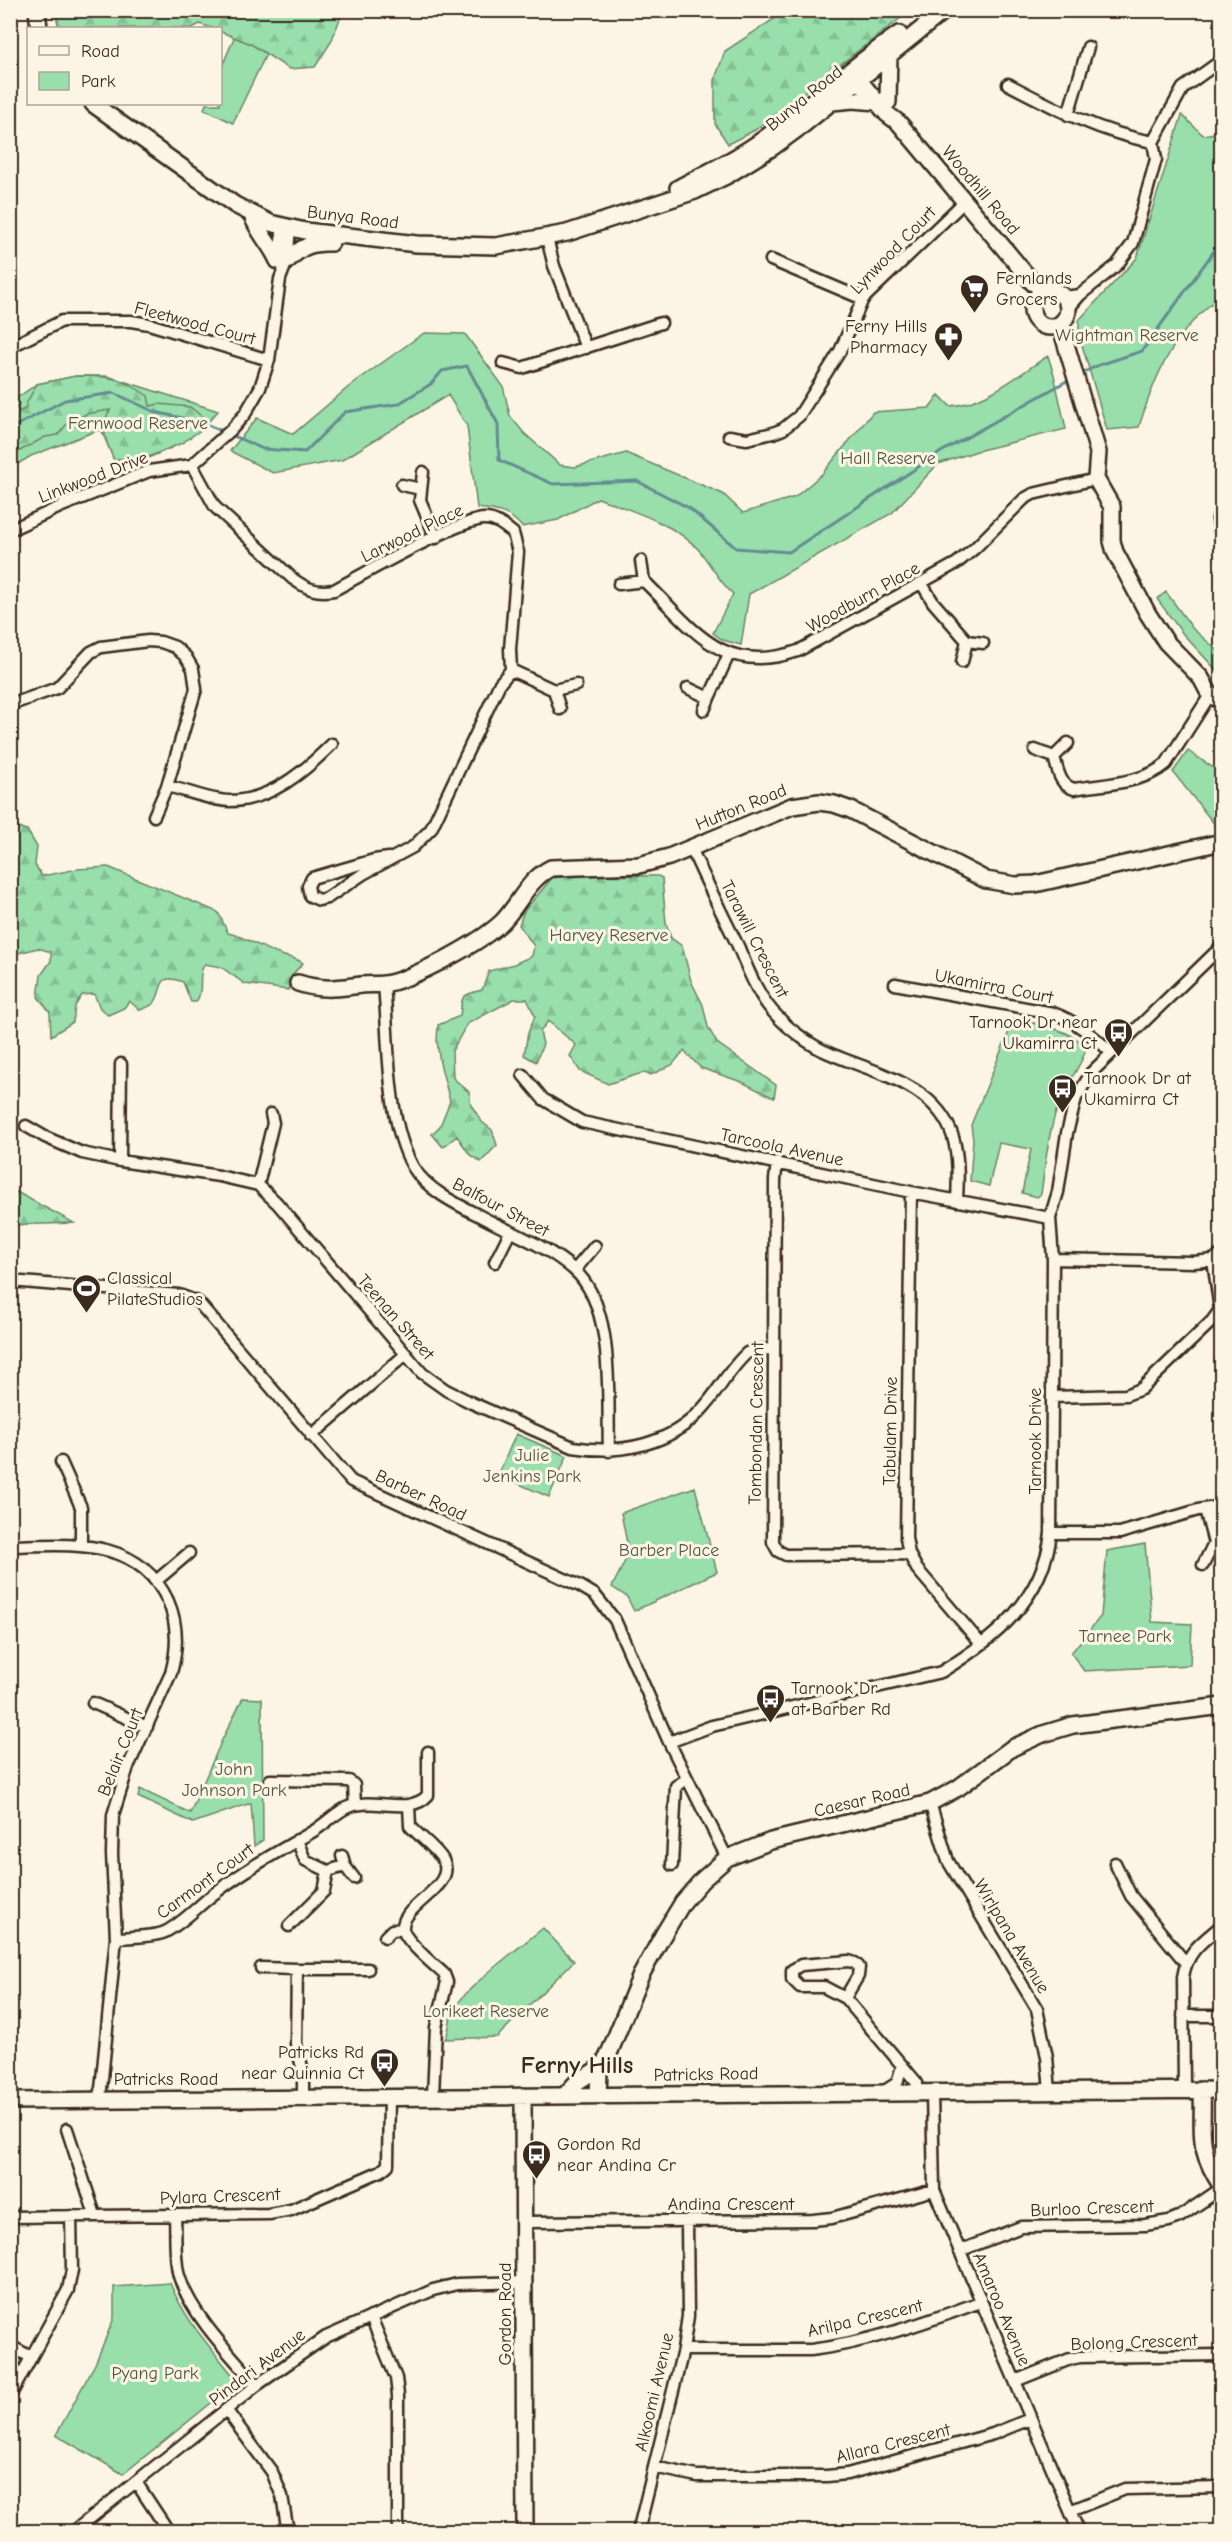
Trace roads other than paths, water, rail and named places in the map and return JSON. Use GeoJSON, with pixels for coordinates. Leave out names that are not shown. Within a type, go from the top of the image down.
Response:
{"type":"FeatureCollection","features":[{"type":"Feature","properties":{"kind":"street"},"geometry":{"type":"LineString","coordinates":[[38,10],[39,27]]}},
{"type":"Feature","properties":{"kind":"street","name":"Bunya Road"},"geometry":{"type":"LineString","coordinates":[[94,105],[216,193],[252,215],[286,228],[378,240],[475,247],[547,238],[695,191],[746,165],[803,125],[832,102],[857,72],[889,54],[933,22],[943,10]]}},
{"type":"Feature","properties":{"kind":"street","name":"Bunya Road"},"geometry":{"type":"LineString","coordinates":[[641,208],[741,154],[857,72],[930,14],[943,10]]}},
{"type":"Feature","properties":{"kind":"street"},"geometry":{"type":"LineString","coordinates":[[1068,115],[1088,47]]}},
{"type":"Feature","properties":{"kind":"street"},"geometry":{"type":"LineString","coordinates":[[832,102],[854,100],[883,102],[889,54]]}},
{"type":"Feature","properties":{"kind":"street"},"geometry":{"type":"LineString","coordinates":[[1039,290],[1032,309],[1035,318],[1043,325],[1062,318],[1080,295],[1117,265],[1133,243],[1156,159],[1153,142],[1183,88],[1221,60]]}},
{"type":"Feature","properties":{"kind":"street","name":"Woodhill Road"},"geometry":{"type":"LineString","coordinates":[[857,72],[883,102],[887,114],[899,123],[1039,290],[1059,293],[1062,318]]}},
{"type":"Feature","properties":{"kind":"street"},"geometry":{"type":"LineString","coordinates":[[1008,84],[1068,115],[1128,138],[1153,142]]}},
{"type":"Feature","properties":{"kind":"street","name":"Lynwood Court"},"geometry":{"type":"LineString","coordinates":[[729,436],[747,439],[773,433],[783,429],[799,416],[840,351],[863,299],[965,201]]}},
{"type":"Feature","properties":{"kind":"street"},"geometry":{"type":"LineString","coordinates":[[252,215],[255,226],[283,261]]}},
{"type":"Feature","properties":{"kind":"street"},"geometry":{"type":"LineString","coordinates":[[192,465],[245,414],[260,388],[270,360],[286,228]]}},
{"type":"Feature","properties":{"kind":"street"},"geometry":{"type":"LineString","coordinates":[[547,238],[554,266],[586,348]]}},
{"type":"Feature","properties":{"kind":"street"},"geometry":{"type":"LineString","coordinates":[[283,261],[297,250],[313,243],[360,246],[378,240]]}},
{"type":"Feature","properties":{"kind":"street"},"geometry":{"type":"LineString","coordinates":[[771,260],[863,299]]}},
{"type":"Feature","properties":{"kind":"street"},"geometry":{"type":"LineString","coordinates":[[1054,757],[1062,782],[1068,788],[1074,789],[1144,777],[1159,771],[1166,764],[1216,698],[1201,678],[1172,650],[1148,614],[1115,552],[1112,541],[1112,507],[1096,479],[1098,452],[1062,318]]}},
{"type":"Feature","properties":{"kind":"street","name":"Fleetwood Court"},"geometry":{"type":"LineString","coordinates":[[10,347],[62,321],[130,321],[149,324],[270,360]]}},
{"type":"Feature","properties":{"kind":"street"},"geometry":{"type":"LineString","coordinates":[[503,363],[522,368],[661,323]]}},
{"type":"Feature","properties":{"kind":"street","name":"Linkwood Drive"},"geometry":{"type":"LineString","coordinates":[[10,530],[37,516],[149,471],[192,465]]}},
{"type":"Feature","properties":{"kind":"street","name":"Larwood Place"},"geometry":{"type":"LineString","coordinates":[[192,465],[215,507],[293,579],[318,592],[334,590],[469,523],[485,519],[500,523],[513,533],[518,552],[510,649],[511,670]]}},
{"type":"Feature","properties":{"kind":"street"},"geometry":{"type":"LineString","coordinates":[[423,472],[420,500],[436,538]]}},
{"type":"Feature","properties":{"kind":"street","name":"Woodburn Place"},"geometry":{"type":"LineString","coordinates":[[644,581],[702,638],[729,654],[749,658],[779,658],[798,651],[957,563],[975,549],[1024,499],[1044,490],[1096,479]]}},
{"type":"Feature","properties":{"kind":"street"},"geometry":{"type":"LineString","coordinates":[[402,485],[421,489]]}},
{"type":"Feature","properties":{"kind":"street"},"geometry":{"type":"LineString","coordinates":[[1221,501],[1218,519],[1221,546]]}},
{"type":"Feature","properties":{"kind":"street"},"geometry":{"type":"LineString","coordinates":[[619,584],[644,581],[641,561]]}},
{"type":"Feature","properties":{"kind":"street"},"geometry":{"type":"LineString","coordinates":[[922,584],[933,602],[967,641],[983,643]]}},
{"type":"Feature","properties":{"kind":"street"},"geometry":{"type":"LineString","coordinates":[[963,662],[967,641]]}},
{"type":"Feature","properties":{"kind":"street"},"geometry":{"type":"LineString","coordinates":[[10,705],[57,688],[91,652],[102,647],[148,642],[161,642],[175,647],[186,657],[193,669],[196,689],[167,786],[154,816]]}},
{"type":"Feature","properties":{"kind":"street"},"geometry":{"type":"LineString","coordinates":[[705,710],[729,654]]}},
{"type":"Feature","properties":{"kind":"street"},"geometry":{"type":"LineString","coordinates":[[389,858],[374,860],[312,878],[308,886],[310,896],[319,900],[327,898],[389,858],[413,847],[432,829],[500,683],[511,670],[554,690],[576,685]]}},
{"type":"Feature","properties":{"kind":"street"},"geometry":{"type":"LineString","coordinates":[[688,688],[709,698]]}},
{"type":"Feature","properties":{"kind":"street"},"geometry":{"type":"LineString","coordinates":[[554,690],[560,709]]}},
{"type":"Feature","properties":{"kind":"street"},"geometry":{"type":"LineString","coordinates":[[1054,757],[1068,742]]}},
{"type":"Feature","properties":{"kind":"street"},"geometry":{"type":"LineString","coordinates":[[167,786],[228,801],[263,796],[314,763],[332,744]]}},
{"type":"Feature","properties":{"kind":"street"},"geometry":{"type":"LineString","coordinates":[[1035,750],[1054,757]]}},
{"type":"Feature","properties":{"kind":"street","name":"Hutton Road"},"geometry":{"type":"LineString","coordinates":[[298,983],[328,990],[364,984],[384,984],[417,972],[487,933],[501,922],[540,873],[551,868],[639,865],[669,857],[780,809],[819,802],[851,810],[986,880],[1015,885],[1035,884],[1221,842]]}},
{"type":"Feature","properties":{"kind":"street","name":"Tarawill Crescent"},"geometry":{"type":"LineString","coordinates":[[691,848],[759,991],[777,1017],[820,1049],[905,1084],[938,1110],[949,1126],[954,1140],[958,1172],[957,1201]]}},
{"type":"Feature","properties":{"kind":"street","name":"Tarnook Drive"},"geometry":{"type":"LineString","coordinates":[[669,1742],[712,1726],[924,1678],[941,1672],[968,1656],[1019,1611],[1033,1591],[1049,1548],[1051,1533],[1053,1259],[1050,1218],[1056,1200],[1067,1133],[1076,1098],[1091,1074],[1111,1052],[1221,946]]}},
{"type":"Feature","properties":{"kind":"street","name":"Balfour Street"},"geometry":{"type":"LineString","coordinates":[[384,984],[394,1119],[414,1168],[443,1197],[554,1254],[575,1270],[589,1288],[599,1309],[605,1338],[609,1451]]}},
{"type":"Feature","properties":{"kind":"street","name":"Ukamirra Court"},"geometry":{"type":"LineString","coordinates":[[895,984],[1053,1013],[1083,1028],[1111,1052]]}},
{"type":"Feature","properties":{"kind":"street"},"geometry":{"type":"LineString","coordinates":[[120,1161],[121,1064]]}},
{"type":"Feature","properties":{"kind":"street","name":"Tarcoola Avenue"},"geometry":{"type":"LineString","coordinates":[[523,1075],[543,1099],[582,1122],[911,1192],[1050,1218]]}},
{"type":"Feature","properties":{"kind":"street"},"geometry":{"type":"LineString","coordinates":[[26,1126],[82,1153],[219,1176],[258,1185],[273,1123],[271,1114]]}},
{"type":"Feature","properties":{"kind":"street","name":"Tombondan Crescent"},"geometry":{"type":"LineString","coordinates":[[777,1162],[773,1348],[773,1542],[778,1551],[794,1556],[909,1554]]}},
{"type":"Feature","properties":{"kind":"street","name":"Teenan Street"},"geometry":{"type":"LineString","coordinates":[[258,1185],[277,1203],[405,1355],[434,1382],[472,1403],[573,1447],[609,1451],[635,1447],[676,1431],[692,1420],[704,1407],[747,1353],[773,1348]]}},
{"type":"Feature","properties":{"kind":"street","name":"Tabulam Drive"},"geometry":{"type":"LineString","coordinates":[[911,1192],[906,1538],[909,1554],[917,1569],[981,1644]]}},
{"type":"Feature","properties":{"kind":"street"},"geometry":{"type":"LineString","coordinates":[[495,1262],[510,1232]]}},
{"type":"Feature","properties":{"kind":"street"},"geometry":{"type":"LineString","coordinates":[[575,1270],[595,1246]]}},
{"type":"Feature","properties":{"kind":"street"},"geometry":{"type":"LineString","coordinates":[[1052,1397],[1126,1395],[1141,1389],[1212,1321],[1220,1310],[1217,1257],[1194,1262],[1053,1259]]}},
{"type":"Feature","properties":{"kind":"street","name":"Barber Road"},"geometry":{"type":"LineString","coordinates":[[10,1281],[179,1295],[198,1302],[351,1481],[596,1595],[615,1620],[669,1742],[727,1858]]}},
{"type":"Feature","properties":{"kind":"street"},"geometry":{"type":"LineString","coordinates":[[311,1436],[405,1355]]}},
{"type":"Feature","properties":{"kind":"street"},"geometry":{"type":"LineString","coordinates":[[61,1462],[81,1507],[81,1545]]}},
{"type":"Feature","properties":{"kind":"street"},"geometry":{"type":"LineString","coordinates":[[1051,1533],[1120,1533],[1221,1506]]}},
{"type":"Feature","properties":{"kind":"street"},"geometry":{"type":"LineString","coordinates":[[1203,1565],[1214,1543],[1205,1509]]}},
{"type":"Feature","properties":{"kind":"street","name":"Belair Court"},"geometry":{"type":"LineString","coordinates":[[10,1546],[81,1545],[110,1550],[126,1556],[156,1581],[171,1609],[177,1642],[171,1673],[128,1767],[113,1815],[112,1854],[116,1938],[100,2099]]}},
{"type":"Feature","properties":{"kind":"street"},"geometry":{"type":"LineString","coordinates":[[156,1581],[189,1553]]}},
{"type":"Feature","properties":{"kind":"street"},"geometry":{"type":"LineString","coordinates":[[93,1703],[147,1727]]}},
{"type":"Feature","properties":{"kind":"street","name":"Caesar Road"},"geometry":{"type":"LineString","coordinates":[[603,2095],[604,2061],[638,1982],[683,1902],[702,1880],[727,1858],[771,1841],[930,1803],[958,1788],[1012,1748],[1043,1734],[1073,1725],[1221,1706]]}},
{"type":"Feature","properties":{"kind":"street"},"geometry":{"type":"LineString","coordinates":[[270,1780],[349,1781],[354,1785],[355,1805],[393,1803],[408,1806],[421,1802],[428,1795],[428,1752]]}},
{"type":"Feature","properties":{"kind":"street"},"geometry":{"type":"LineString","coordinates":[[672,1865],[676,1786],[687,1779]]}},
{"type":"Feature","properties":{"kind":"street","name":"Wirlpana Avenue"},"geometry":{"type":"LineString","coordinates":[[930,1803],[948,1861],[1037,2009],[1047,2057],[1050,2091]]}},
{"type":"Feature","properties":{"kind":"street","name":"Carmont Court"},"geometry":{"type":"LineString","coordinates":[[116,1938],[164,1933],[217,1891],[277,1851],[355,1805]]}},
{"type":"Feature","properties":{"kind":"street"},"geometry":{"type":"LineString","coordinates":[[408,1806],[410,1826],[442,1859],[445,1867],[443,1879],[405,1919],[403,1929],[407,1937],[444,1974],[447,1982],[436,2027],[433,2096]]}},
{"type":"Feature","properties":{"kind":"street"},"geometry":{"type":"LineString","coordinates":[[297,1840],[305,1860],[328,1870]]}},
{"type":"Feature","properties":{"kind":"street"},"geometry":{"type":"LineString","coordinates":[[289,1926],[324,1891],[328,1870],[343,1861],[354,1878]]}},
{"type":"Feature","properties":{"kind":"street"},"geometry":{"type":"LineString","coordinates":[[1115,1863],[1131,1896],[1185,1962]]}},
{"type":"Feature","properties":{"kind":"street"},"geometry":{"type":"LineString","coordinates":[[1184,2090],[1183,1977],[1185,1962],[1197,1947],[1221,1925]]}},
{"type":"Feature","properties":{"kind":"street"},"geometry":{"type":"LineString","coordinates":[[385,1937],[392,1930],[403,1929]]}},
{"type":"Feature","properties":{"kind":"street"},"geometry":{"type":"LineString","coordinates":[[844,1998],[858,1976],[859,1967],[855,1963],[849,1961],[801,1965],[792,1970],[792,1979],[800,1988],[824,1987],[844,1998],[925,2092]]}},
{"type":"Feature","properties":{"kind":"street"},"geometry":{"type":"LineString","coordinates":[[261,1968],[368,1969]]}},
{"type":"Feature","properties":{"kind":"street"},"geometry":{"type":"LineString","coordinates":[[297,1969],[297,2044],[303,2071],[303,2098]]}},
{"type":"Feature","properties":{"kind":"street"},"geometry":{"type":"LineString","coordinates":[[1183,2016],[1221,2016]]}},
{"type":"Feature","properties":{"kind":"street"},"geometry":{"type":"LineString","coordinates":[[565,2095],[577,2082],[604,2061]]}},
{"type":"Feature","properties":{"kind":"street"},"geometry":{"type":"LineString","coordinates":[[883,2092],[897,2083],[902,2066]]}},
{"type":"Feature","properties":{"kind":"street"},"geometry":{"type":"LineString","coordinates":[[1202,2090],[1203,2150],[1208,2166],[1221,2187]]}},
{"type":"Feature","properties":{"kind":"street","name":"Patricks Road"},"geometry":{"type":"LineString","coordinates":[[10,2101],[1221,2090]]}},
{"type":"Feature","properties":{"kind":"street","name":"Amaroo Avenue"},"geometry":{"type":"LineString","coordinates":[[925,2092],[934,2190],[1079,2532]]}},
{"type":"Feature","properties":{"kind":"street","name":"Gordon Road"},"geometry":{"type":"LineString","coordinates":[[523,2096],[525,2532]]}},
{"type":"Feature","properties":{"kind":"street","name":"Pylara Crescent"},"geometry":{"type":"LineString","coordinates":[[10,2217],[269,2214],[291,2210],[381,2170],[388,2164],[390,2157],[389,2097]]}},
{"type":"Feature","properties":{"kind":"street"},"geometry":{"type":"LineString","coordinates":[[67,2129],[95,2215]]}},
{"type":"Feature","properties":{"kind":"street","name":"Burloo Crescent"},"geometry":{"type":"LineString","coordinates":[[959,2251],[1021,2227],[1145,2225],[1169,2221],[1181,2216],[1221,2187]]}},
{"type":"Feature","properties":{"kind":"street","name":"Andina Crescent"},"geometry":{"type":"LineString","coordinates":[[524,2222],[813,2220],[831,2218],[934,2190]]}},
{"type":"Feature","properties":{"kind":"street"},"geometry":{"type":"LineString","coordinates":[[10,2396],[68,2290],[72,2270],[71,2216]]}},
{"type":"Feature","properties":{"kind":"street"},"geometry":{"type":"LineString","coordinates":[[175,2216],[179,2274],[187,2294],[198,2312],[257,2385]]}},
{"type":"Feature","properties":{"kind":"street","name":"Alkoomi Avenue"},"geometry":{"type":"LineString","coordinates":[[638,2532],[683,2350],[688,2316],[687,2221]]}},
{"type":"Feature","properties":{"kind":"street","name":"Pindari Avenue"},"geometry":{"type":"LineString","coordinates":[[73,2532],[257,2385],[326,2337],[434,2290],[457,2284],[525,2282]]}},
{"type":"Feature","properties":{"kind":"street","name":"Arilpa Crescent"},"geometry":{"type":"LineString","coordinates":[[683,2350],[811,2350],[830,2347],[936,2318],[980,2302]]}},
{"type":"Feature","properties":{"kind":"street"},"geometry":{"type":"LineString","coordinates":[[371,2317],[396,2378],[398,2532]]}},
{"type":"Feature","properties":{"kind":"street"},"geometry":{"type":"LineString","coordinates":[[10,2346],[31,2357]]}},
{"type":"Feature","properties":{"kind":"street","name":"Bolong Crescent"},"geometry":{"type":"LineString","coordinates":[[1015,2381],[1080,2357],[1221,2355]]}},
{"type":"Feature","properties":{"kind":"street"},"geometry":{"type":"LineString","coordinates":[[227,2411],[272,2472],[282,2496],[288,2532]]}},
{"type":"Feature","properties":{"kind":"street","name":"Allara Crescent"},"geometry":{"type":"LineString","coordinates":[[654,2467],[697,2476],[847,2474],[993,2434],[1030,2419]]}},
{"type":"Feature","properties":{"kind":"street"},"geometry":{"type":"LineString","coordinates":[[136,2482],[169,2532]]}},
{"type":"Feature","properties":{"kind":"street"},"geometry":{"type":"LineString","coordinates":[[1070,2511],[1125,2489],[1221,2487]]}},
{"type":"Feature","properties":{"kind":"waterway"},"geometry":{"type":"LineString","coordinates":[[1080,374],[1099,365],[1142,351],[1222,240]]}},
{"type":"Feature","properties":{"kind":"waterway"},"geometry":{"type":"LineString","coordinates":[[231,435],[263,449],[305,452],[345,412],[398,404],[431,384],[442,371],[467,366],[498,424],[499,460],[553,484],[637,481],[689,508],[736,548],[789,552],[941,452],[1072,378]]}},
{"type":"Feature","properties":{"kind":"waterway"},"geometry":{"type":"LineString","coordinates":[[10,429],[65,400],[114,393],[155,412],[200,422],[225,432]]}},
{"type":"Feature","properties":{"kind":"place","name":"Fernlands Grocers"},"geometry":{"type":"Point","coordinates":[975,314]}},
{"type":"Feature","properties":{"kind":"place","name":"Ferny Hills Pharmacy"},"geometry":{"type":"Point","coordinates":[948,362]}},
{"type":"Feature","properties":{"kind":"place","name":"Tarnook Dr near Ukamirra Ct"},"geometry":{"type":"Point","coordinates":[1118,1058]}},
{"type":"Feature","properties":{"kind":"place","name":"Tarnook Dr at Ukamirra Ct"},"geometry":{"type":"Point","coordinates":[1063,1114]}},
{"type":"Feature","properties":{"kind":"place","name":"Classical PilateStudios"},"geometry":{"type":"Point","coordinates":[86,1314]}},
{"type":"Feature","properties":{"kind":"place","name":"Tarnook Dr at Barber Rd"},"geometry":{"type":"Point","coordinates":[770,1724]}},
{"type":"Feature","properties":{"kind":"place","name":"Patricks Rd near Quinnia Ct"},"geometry":{"type":"Point","coordinates":[385,2088]}},
{"type":"Feature","properties":{"kind":"place","name":"Gordon Rd near Andina Cr"},"geometry":{"type":"Point","coordinates":[536,2180]}},
{"type":"Feature","properties":{"kind":"district","name":"Ferny Hills"},"geometry":{"type":"Point","coordinates":[577,2065]}},
{"type":"Feature","properties":{"kind":"park label","name":"Wightman Reserve"},"geometry":{"type":"Point","coordinates":[1127,335]}},
{"type":"Feature","properties":{"kind":"park label","name":"Fernwood Reserve"},"geometry":{"type":"Point","coordinates":[138,423]}},
{"type":"Feature","properties":{"kind":"park label","name":"Hall Reserve"},"geometry":{"type":"Point","coordinates":[888,458]}},
{"type":"Feature","properties":{"kind":"park label","name":"Harvey Reserve"},"geometry":{"type":"Point","coordinates":[609,935]}},
{"type":"Feature","properties":{"kind":"park label","name":"Julie Jenkins Park"},"geometry":{"type":"Point","coordinates":[532,1465]}},
{"type":"Feature","properties":{"kind":"park label","name":"Barber Place"},"geometry":{"type":"Point","coordinates":[669,1550]}},
{"type":"Feature","properties":{"kind":"park label","name":"Tarnee Park"},"geometry":{"type":"Point","coordinates":[1125,1636]}},
{"type":"Feature","properties":{"kind":"park label","name":"John Johnson Park"},"geometry":{"type":"Point","coordinates":[234,1779]}},
{"type":"Feature","properties":{"kind":"park label","name":"Lorikeet Reserve"},"geometry":{"type":"Point","coordinates":[486,2011]}},
{"type":"Feature","properties":{"kind":"park label","name":"Pyang Park"},"geometry":{"type":"Point","coordinates":[155,2373]}}]}
